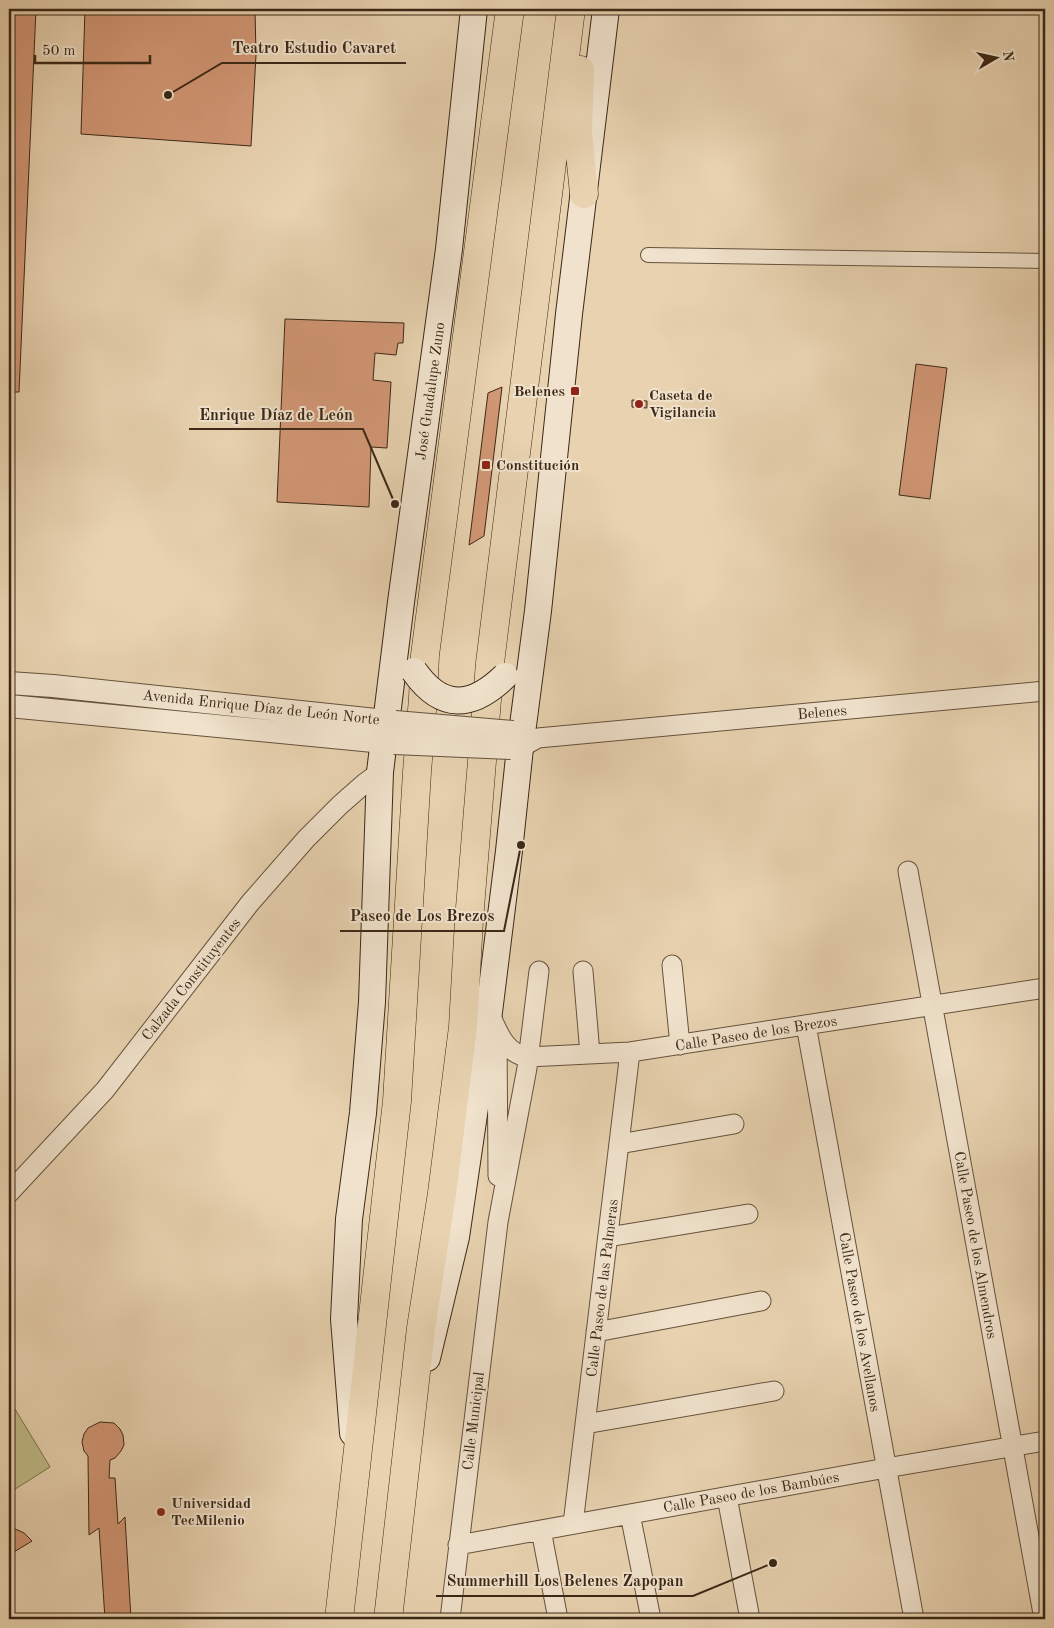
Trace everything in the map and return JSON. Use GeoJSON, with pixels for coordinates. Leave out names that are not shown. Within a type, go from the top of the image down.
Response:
{"type":"FeatureCollection","features":[{"type":"Feature","properties":{"kind":"highway"},"geometry":{"type":"LineString","coordinates":[[339,1619],[397,1101],[425,655],[510,9]]}},
{"type":"Feature","properties":{"kind":"highway"},"geometry":{"type":"LineString","coordinates":[[388,1619],[421,1328],[442,1193],[463,1027],[469,920],[490,663],[571,9]]}},
{"type":"Feature","properties":{"kind":"highway"},"geometry":{"type":"LineString","coordinates":[[584,194],[579,140],[578,100],[580,67],[588,9]]}},
{"type":"Feature","properties":{"kind":"main road","name":"José Guadalupe Zuno"},"geometry":{"type":"LineString","coordinates":[[356,1458],[344,1319],[349,1219],[363,1113],[372,1002],[380,772],[390,732],[401,602],[449,249],[474,9]]}},
{"type":"Feature","properties":{"kind":"main road"},"geometry":{"type":"LineString","coordinates":[[410,1420],[432,1342],[456,1237],[493,1021],[521,740],[538,611],[566,342],[606,9]]}},
{"type":"Feature","properties":{"kind":"main road"},"geometry":{"type":"LineString","coordinates":[[401,602],[404,640],[414,671],[431,691],[442,697],[455,700],[467,700],[478,697],[495,686],[505,676],[538,611]]}},
{"type":"Feature","properties":{"kind":"street"},"geometry":{"type":"LineString","coordinates":[[648,255],[1045,261]]}},
{"type":"Feature","properties":{"kind":"street","name":"Avenida Enrique Díaz de León Norte"},"geometry":{"type":"LineString","coordinates":[[9,683],[390,732]]}},
{"type":"Feature","properties":{"kind":"street","name":"Belenes"},"geometry":{"type":"LineString","coordinates":[[521,740],[1045,691]]}},
{"type":"Feature","properties":{"kind":"street","name":"Avenida Enrique Díaz de León Norte"},"geometry":{"type":"LineString","coordinates":[[9,706],[521,740]]}},
{"type":"Feature","properties":{"kind":"street","name":"Calzada Constituyentes"},"geometry":{"type":"LineString","coordinates":[[9,1193],[105,1090],[250,903],[306,839],[340,805],[380,772]]}},
{"type":"Feature","properties":{"kind":"street","name":"Calle Paseo de los Almendros"},"geometry":{"type":"LineString","coordinates":[[908,871],[1044,1619]]}},
{"type":"Feature","properties":{"kind":"street"},"geometry":{"type":"LineString","coordinates":[[672,965],[680,1044]]}},
{"type":"Feature","properties":{"kind":"street","name":"Calle Municipal"},"geometry":{"type":"LineString","coordinates":[[450,1619],[498,1222],[528,1057],[539,971]]}},
{"type":"Feature","properties":{"kind":"street"},"geometry":{"type":"LineString","coordinates":[[583,971],[590,1054]]}},
{"type":"Feature","properties":{"kind":"street","name":"Calle Paseo de los Brezos"},"geometry":{"type":"LineString","coordinates":[[493,1021],[508,1048],[517,1056],[630,1052],[1045,988]]}},
{"type":"Feature","properties":{"kind":"street","name":"Calle Municipal"},"geometry":{"type":"LineString","coordinates":[[493,1021],[498,1222]]}},
{"type":"Feature","properties":{"kind":"street","name":"Calle Paseo de los Avellanos"},"geometry":{"type":"LineString","coordinates":[[806,1025],[914,1619]]}},
{"type":"Feature","properties":{"kind":"street","name":"Calle Paseo de las Palmeras"},"geometry":{"type":"LineString","coordinates":[[573,1524],[630,1052]]}},
{"type":"Feature","properties":{"kind":"street"},"geometry":{"type":"LineString","coordinates":[[619,1144],[734,1124]]}},
{"type":"Feature","properties":{"kind":"street"},"geometry":{"type":"LineString","coordinates":[[608,1237],[748,1214]]}},
{"type":"Feature","properties":{"kind":"street"},"geometry":{"type":"LineString","coordinates":[[596,1332],[761,1301]]}},
{"type":"Feature","properties":{"kind":"street"},"geometry":{"type":"LineString","coordinates":[[585,1424],[774,1391]]}},
{"type":"Feature","properties":{"kind":"street","name":"Calle Paseo de los Bambúes"},"geometry":{"type":"LineString","coordinates":[[458,1545],[886,1468],[1045,1442]]}},
{"type":"Feature","properties":{"kind":"street"},"geometry":{"type":"LineString","coordinates":[[727,1497],[750,1619]]}},
{"type":"Feature","properties":{"kind":"street"},"geometry":{"type":"LineString","coordinates":[[630,1514],[651,1619]]}},
{"type":"Feature","properties":{"kind":"street"},"geometry":{"type":"LineString","coordinates":[[541,1530],[558,1619]]}},
{"type":"Feature","properties":{"kind":"shaded area"},"geometry":{"type":"Polygon","coordinates":[[[15,1409],[50,1467],[9,1493],[9,1413],[15,1409]]]}},
{"type":"Feature","properties":{"kind":"building"},"geometry":{"type":"Polygon","coordinates":[[[9,9],[36,9],[19,392],[9,392],[9,9]]]}},
{"type":"Feature","properties":{"kind":"building"},"geometry":{"type":"Polygon","coordinates":[[[85,9],[255,9],[256,55],[251,146],[81,134],[85,9]]]}},
{"type":"Feature","properties":{"kind":"building"},"geometry":{"type":"Polygon","coordinates":[[[285,319],[404,323],[403,343],[398,343],[396,355],[375,353],[373,380],[391,382],[387,448],[371,447],[369,507],[277,502],[285,319]]]}},
{"type":"Feature","properties":{"kind":"building"},"geometry":{"type":"Polygon","coordinates":[[[916,364],[947,368],[930,499],[899,495],[916,364]]]}},
{"type":"Feature","properties":{"kind":"building","name":"Constitución"},"geometry":{"type":"Polygon","coordinates":[[[502,387],[484,536],[469,545],[488,393],[502,387]]]}},
{"type":"Feature","properties":{"kind":"building","name":"Caseta de Vigilancia"},"geometry":{"type":"Polygon","coordinates":[[[632,400],[647,401],[647,408],[632,407],[632,400]]]}},
{"type":"Feature","properties":{"kind":"building"},"geometry":{"type":"Polygon","coordinates":[[[100,1422],[114,1423],[123,1435],[124,1445],[121,1451],[115,1458],[110,1460],[109,1478],[115,1478],[118,1524],[125,1517],[131,1619],[105,1619],[99,1528],[89,1535],[88,1456],[84,1451],[82,1442],[88,1428],[100,1422]]]}},
{"type":"Feature","properties":{"kind":"building"},"geometry":{"type":"Polygon","coordinates":[[[9,1526],[24,1533],[32,1541],[9,1555],[9,1526]]]}},
{"type":"Feature","properties":{"kind":"place","name":"Teatro Estudio Cavaret"},"geometry":{"type":"Point","coordinates":[168,95]}},
{"type":"Feature","properties":{"kind":"place","name":"Belenes"},"geometry":{"type":"Point","coordinates":[575,391]}},
{"type":"Feature","properties":{"kind":"place","name":"Caseta de Vigilancia"},"geometry":{"type":"Point","coordinates":[639,404]}},
{"type":"Feature","properties":{"kind":"place","name":"Constitución"},"geometry":{"type":"Point","coordinates":[486,465]}},
{"type":"Feature","properties":{"kind":"place","name":"Enrique Díaz de León"},"geometry":{"type":"Point","coordinates":[395,504]}},
{"type":"Feature","properties":{"kind":"place","name":"Paseo de Los Brezos"},"geometry":{"type":"Point","coordinates":[521,845]}},
{"type":"Feature","properties":{"kind":"place","name":"Universidad TecMilenio"},"geometry":{"type":"Point","coordinates":[161,1512]}},
{"type":"Feature","properties":{"kind":"place","name":"Summerhill Los Belenes Zapopan"},"geometry":{"type":"Point","coordinates":[773,1563]}}]}
